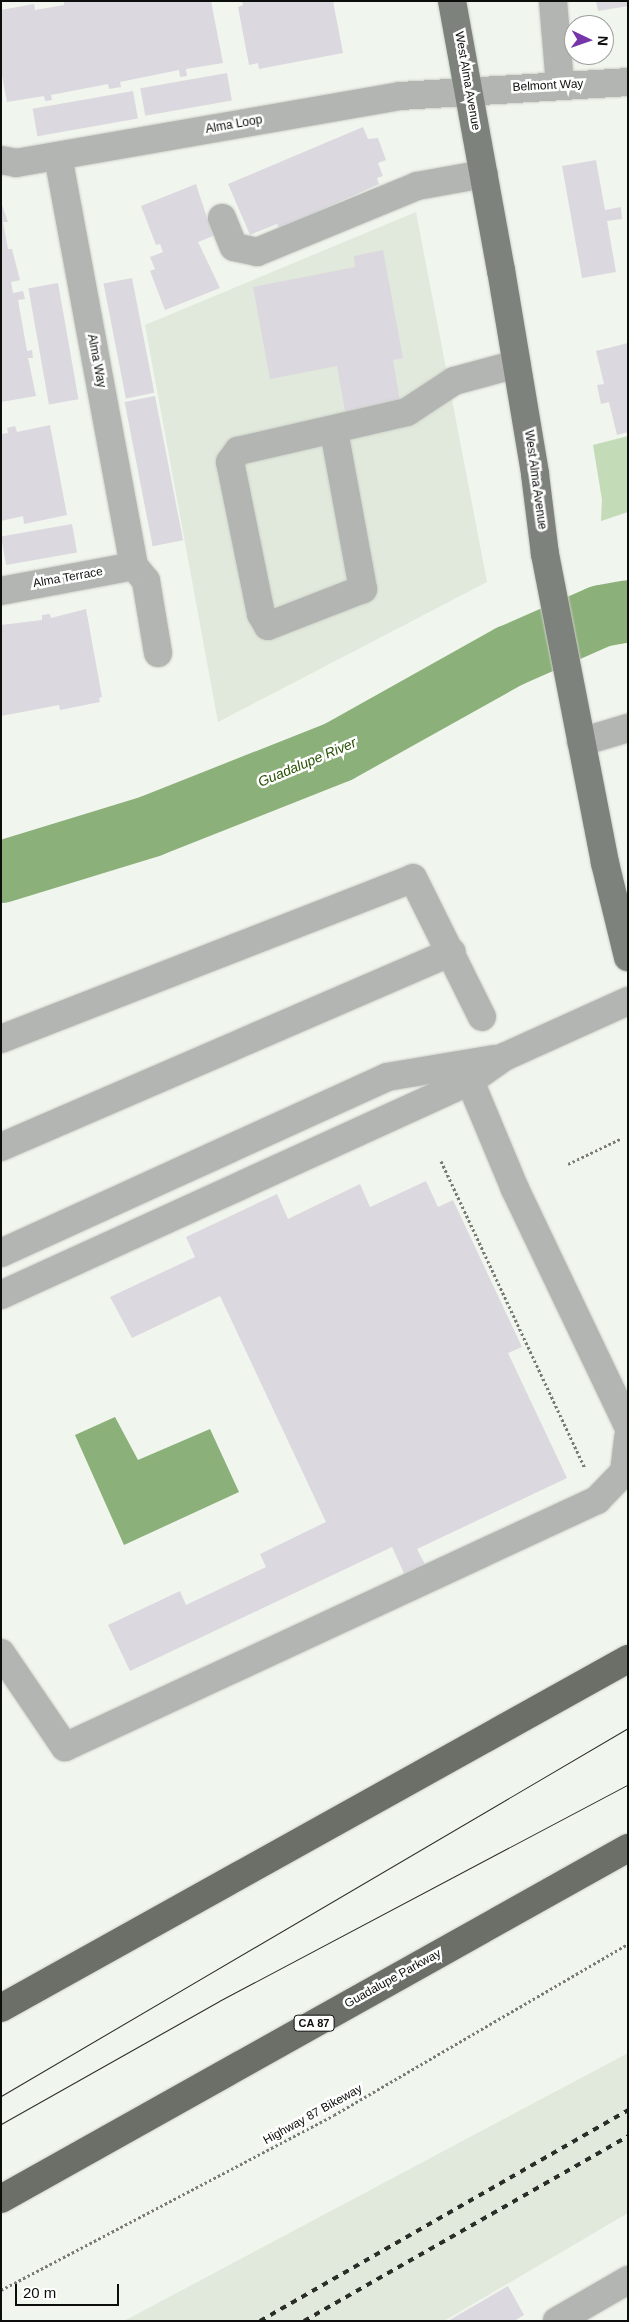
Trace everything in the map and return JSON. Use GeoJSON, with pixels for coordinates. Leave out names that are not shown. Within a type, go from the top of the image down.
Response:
{"type":"FeatureCollection","features":[{"type":"Feature","properties":{"kind":"highway"},"geometry":{"type":"LineString","coordinates":[[1,2008],[628,1659]]}},
{"type":"Feature","properties":{"kind":"highway","name":"Guadalupe Parkway"},"geometry":{"type":"LineString","coordinates":[[1,2199],[628,1848]]}},
{"type":"Feature","properties":{"kind":"main road","name":"West Alma Avenue"},"geometry":{"type":"LineString","coordinates":[[452,1],[517,364],[545,554],[580,734],[628,957]]}},
{"type":"Feature","properties":{"kind":"street"},"geometry":{"type":"LineString","coordinates":[[553,1],[560,85]]}},
{"type":"Feature","properties":{"kind":"street","name":"Belmont Way"},"geometry":{"type":"LineString","coordinates":[[468,92],[628,82]]}},
{"type":"Feature","properties":{"kind":"street","name":"Alma Loop"},"geometry":{"type":"LineString","coordinates":[[1,160],[16,163],[400,96],[468,92]]}},
{"type":"Feature","properties":{"kind":"street","name":"Alma Way"},"geometry":{"type":"LineString","coordinates":[[58,156],[134,566]]}},
{"type":"Feature","properties":{"kind":"street"},"geometry":{"type":"LineString","coordinates":[[222,218],[234,247],[257,252],[417,186],[484,174]]}},
{"type":"Feature","properties":{"kind":"street"},"geometry":{"type":"LineString","coordinates":[[334,431],[363,588],[268,626],[261,614],[230,462],[238,451],[334,431],[407,412],[454,381],[517,364]]}},
{"type":"Feature","properties":{"kind":"street"},"geometry":{"type":"LineString","coordinates":[[134,566],[146,581],[158,653]]}},
{"type":"Feature","properties":{"kind":"street","name":"Alma Terrace"},"geometry":{"type":"LineString","coordinates":[[1,590],[134,566]]}},
{"type":"Feature","properties":{"kind":"street"},"geometry":{"type":"LineString","coordinates":[[580,734],[628,728]]}},
{"type":"Feature","properties":{"kind":"street"},"geometry":{"type":"LineString","coordinates":[[1,1039],[413,878],[452,952],[482,1017]]}},
{"type":"Feature","properties":{"kind":"street"},"geometry":{"type":"LineString","coordinates":[[1,1147],[452,952]]}},
{"type":"Feature","properties":{"kind":"street"},"geometry":{"type":"LineString","coordinates":[[1,1295],[470,1080],[504,1057],[628,1001]]}},
{"type":"Feature","properties":{"kind":"street"},"geometry":{"type":"LineString","coordinates":[[1,1253],[387,1077],[504,1057]]}},
{"type":"Feature","properties":{"kind":"street"},"geometry":{"type":"LineString","coordinates":[[470,1080],[515,1189],[628,1426]]}},
{"type":"Feature","properties":{"kind":"street"},"geometry":{"type":"LineString","coordinates":[[1,1653],[65,1747],[597,1500],[624,1472],[628,1437]]}},
{"type":"Feature","properties":{"kind":"street"},"geometry":{"type":"LineString","coordinates":[[557,2321],[628,2280]]}},
{"type":"Feature","properties":{"kind":"path"},"geometry":{"type":"LineString","coordinates":[[568,1164],[622,1138]]}},
{"type":"Feature","properties":{"kind":"path"},"geometry":{"type":"LineString","coordinates":[[441,1161],[586,1469]]}},
{"type":"Feature","properties":{"kind":"path","name":"Highway 87 Bikeway"},"geometry":{"type":"LineString","coordinates":[[1,2290],[334,2115],[628,1944]]}},
{"type":"Feature","properties":{"kind":"shaded area"},"geometry":{"type":"Polygon","coordinates":[[[416,212],[487,582],[218,722],[145,325],[416,212]]]}},
{"type":"Feature","properties":{"kind":"shaded area"},"geometry":{"type":"Polygon","coordinates":[[[628,436],[628,512],[601,521],[602,500],[593,445],[628,436]]]}},
{"type":"Feature","properties":{"kind":"shaded area"},"geometry":{"type":"Polygon","coordinates":[[[115,1417],[138,1460],[210,1429],[239,1492],[124,1545],[75,1435],[115,1417]]]}},
{"type":"Feature","properties":{"kind":"shaded area"},"geometry":{"type":"Polygon","coordinates":[[[628,2053],[628,2213],[444,2321],[124,2321],[628,2053]]]}},
{"type":"Feature","properties":{"kind":"building"},"geometry":{"type":"Polygon","coordinates":[[[64,1],[211,1],[223,63],[186,69],[187,76],[180,77],[179,70],[120,82],[121,87],[109,89],[108,84],[51,95],[52,100],[45,101],[44,96],[7,102],[1,70],[1,10],[34,4],[35,10],[64,5],[64,1]]]}},
{"type":"Feature","properties":{"kind":"building"},"geometry":{"type":"Polygon","coordinates":[[[242,1],[333,1],[343,53],[259,69],[258,63],[249,65],[238,7],[243,5],[242,1]]]}},
{"type":"Feature","properties":{"kind":"building"},"geometry":{"type":"Polygon","coordinates":[[[596,1],[628,1],[628,6],[598,11],[596,1]]]}},
{"type":"Feature","properties":{"kind":"building"},"geometry":{"type":"Polygon","coordinates":[[[227,73],[232,101],[145,116],[140,88],[227,73]]]}},
{"type":"Feature","properties":{"kind":"building"},"geometry":{"type":"Polygon","coordinates":[[[133,91],[138,119],[37,136],[33,109],[133,91]]]}},
{"type":"Feature","properties":{"kind":"building"},"geometry":{"type":"Polygon","coordinates":[[[363,127],[368,139],[378,138],[386,160],[378,163],[383,176],[377,178],[379,184],[279,228],[277,224],[250,235],[228,184],[363,127]]]}},
{"type":"Feature","properties":{"kind":"building"},"geometry":{"type":"Polygon","coordinates":[[[596,160],[605,210],[621,207],[622,219],[607,221],[616,272],[582,278],[562,166],[596,160]]]}},
{"type":"Feature","properties":{"kind":"building"},"geometry":{"type":"Polygon","coordinates":[[[196,184],[213,236],[198,242],[220,288],[165,310],[150,271],[155,269],[150,257],[163,252],[160,244],[156,245],[141,206],[196,184]]]}},
{"type":"Feature","properties":{"kind":"building"},"geometry":{"type":"Polygon","coordinates":[[[1,202],[8,222],[3,222],[8,249],[12,249],[20,280],[11,282],[13,293],[23,291],[25,299],[18,300],[27,351],[32,350],[33,358],[28,358],[36,396],[1,402],[1,202]]]}},
{"type":"Feature","properties":{"kind":"building"},"geometry":{"type":"Polygon","coordinates":[[[383,250],[403,358],[393,360],[401,407],[346,417],[337,366],[270,379],[253,287],[355,267],[354,256],[383,250]]]}},
{"type":"Feature","properties":{"kind":"building"},"geometry":{"type":"Polygon","coordinates":[[[132,278],[154,393],[126,398],[104,284],[132,278]]]}},
{"type":"Feature","properties":{"kind":"building"},"geometry":{"type":"Polygon","coordinates":[[[58,283],[78,399],[49,404],[28,288],[58,283]]]}},
{"type":"Feature","properties":{"kind":"building"},"geometry":{"type":"Polygon","coordinates":[[[628,343],[628,432],[617,435],[609,402],[601,404],[597,385],[604,384],[596,351],[628,343]]]}},
{"type":"Feature","properties":{"kind":"building"},"geometry":{"type":"Polygon","coordinates":[[[155,396],[183,540],[153,546],[125,402],[155,396]]]}},
{"type":"Feature","properties":{"kind":"building"},"geometry":{"type":"Polygon","coordinates":[[[50,425],[67,515],[24,524],[23,516],[1,521],[1,434],[8,433],[7,428],[15,426],[17,432],[50,425]]]}},
{"type":"Feature","properties":{"kind":"building"},"geometry":{"type":"Polygon","coordinates":[[[72,524],[77,553],[6,565],[1,537],[72,524]]]}},
{"type":"Feature","properties":{"kind":"building"},"geometry":{"type":"Polygon","coordinates":[[[86,609],[102,697],[99,698],[100,702],[60,710],[59,705],[1,716],[1,625],[42,620],[42,615],[50,614],[51,618],[86,609]]]}},
{"type":"Feature","properties":{"kind":"building"},"geometry":{"type":"Polygon","coordinates":[[[426,1181],[438,1207],[453,1200],[522,1347],[508,1353],[567,1478],[417,1549],[429,1572],[408,1582],[392,1547],[130,1671],[108,1625],[180,1591],[186,1605],[266,1567],[260,1554],[326,1522],[220,1296],[132,1338],[110,1297],[195,1257],[186,1237],[277,1194],[288,1219],[360,1184],[370,1207],[426,1181]]]}},
{"type":"Feature","properties":{"kind":"building"},"geometry":{"type":"Polygon","coordinates":[[[508,2286],[524,2315],[514,2321],[448,2321],[508,2286]]]}},
{"type":"Feature","properties":{"kind":"waterway","name":"Guadalupe River"},"geometry":{"type":"LineString","coordinates":[[1,872],[151,826],[338,752],[510,656],[601,616],[628,611]]}},
{"type":"Feature","properties":{"kind":"tram line"},"geometry":{"type":"LineString","coordinates":[[1,2096],[628,1728]]}},
{"type":"Feature","properties":{"kind":"tram line"},"geometry":{"type":"LineString","coordinates":[[1,2124],[219,2001],[628,1784]]}},
{"type":"Feature","properties":{"kind":"railway"},"geometry":{"type":"LineString","coordinates":[[260,2321],[628,2110]]}},
{"type":"Feature","properties":{"kind":"railway"},"geometry":{"type":"LineString","coordinates":[[304,2321],[628,2136]]}}]}
